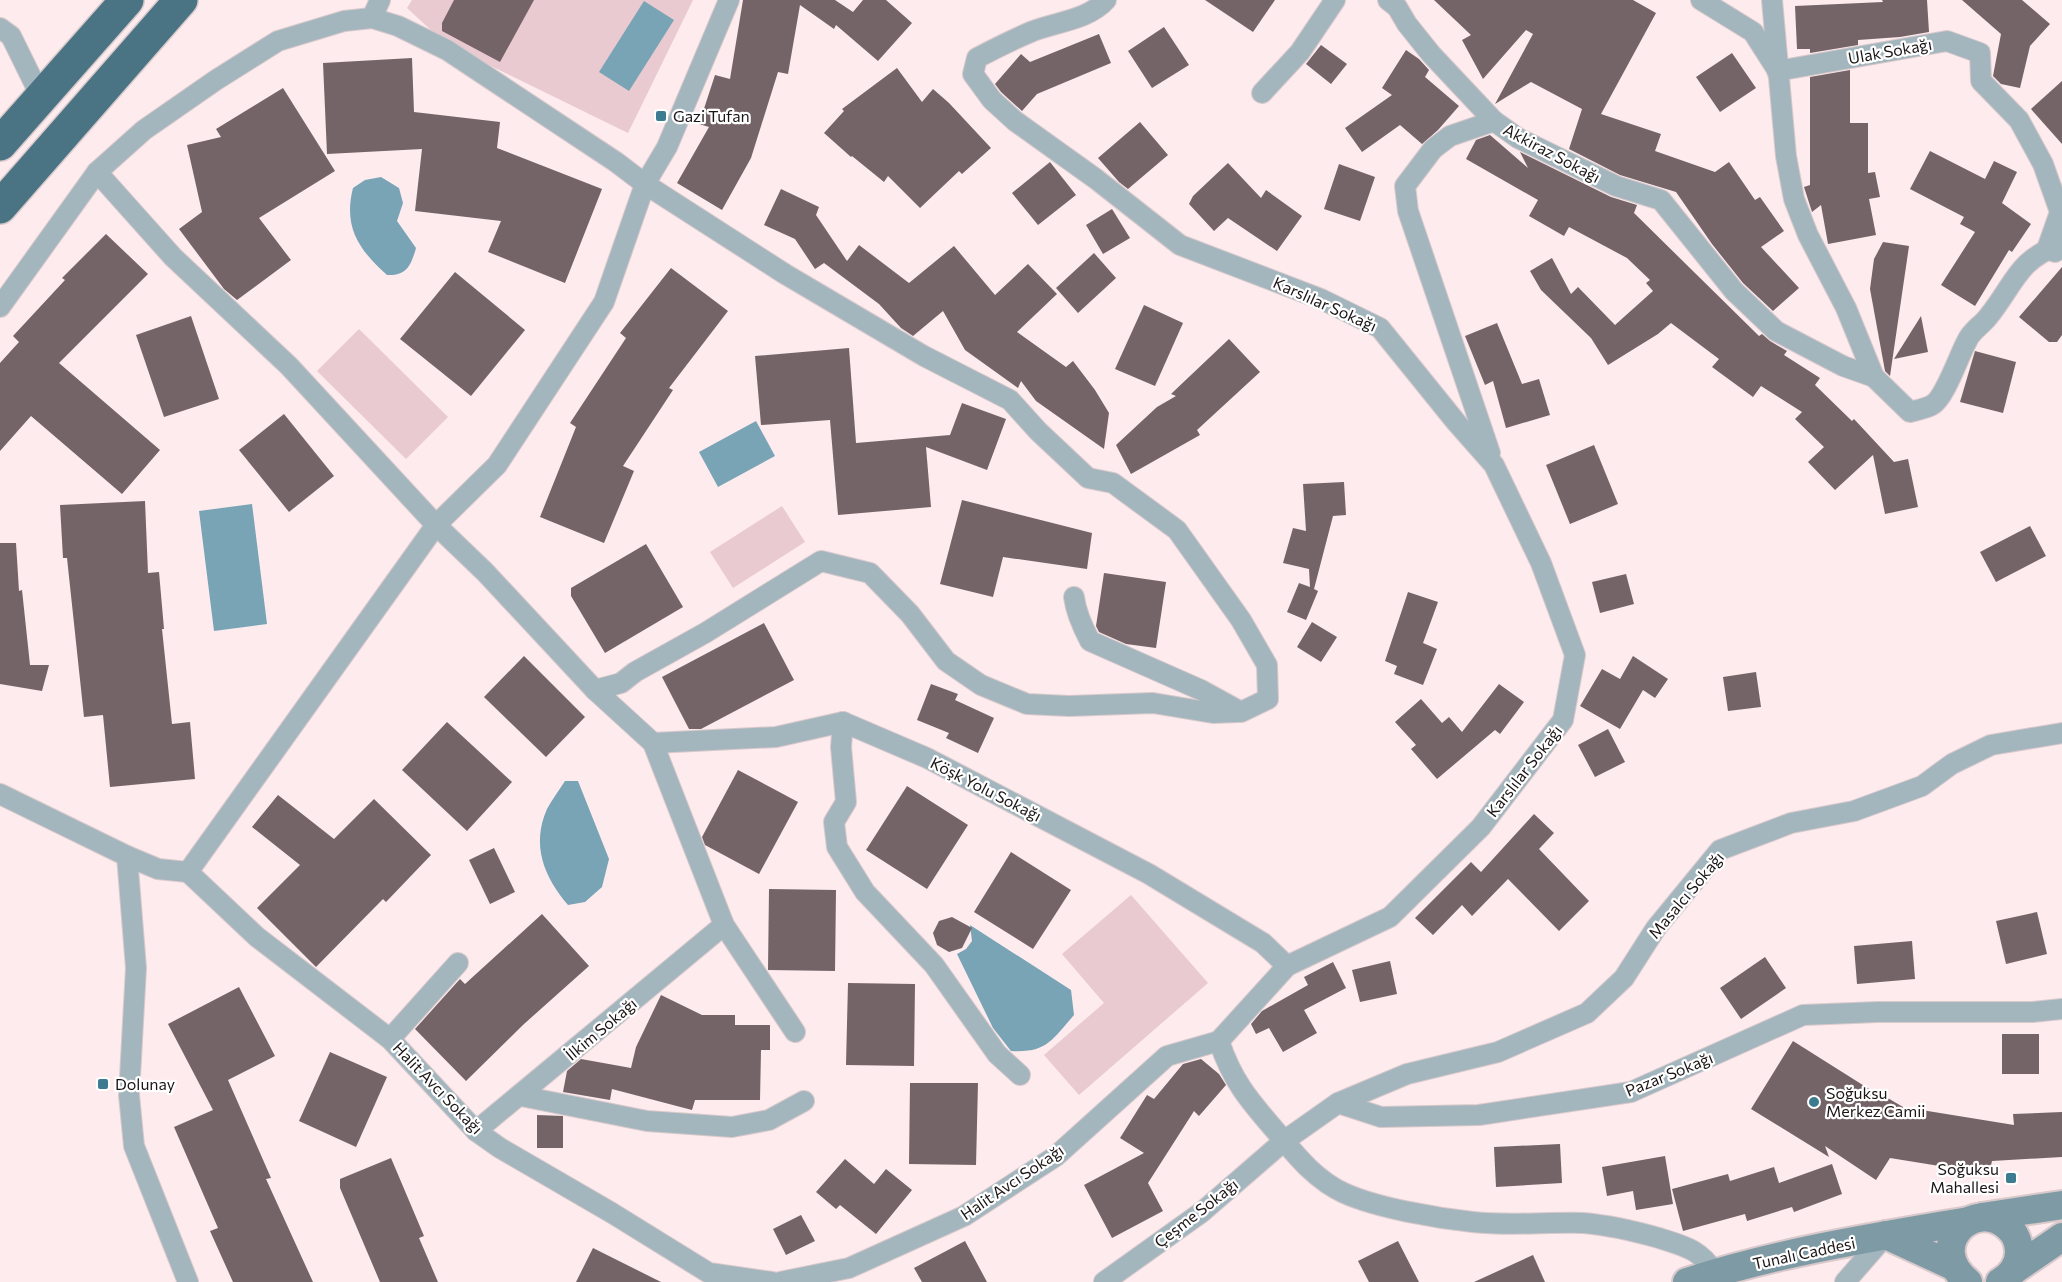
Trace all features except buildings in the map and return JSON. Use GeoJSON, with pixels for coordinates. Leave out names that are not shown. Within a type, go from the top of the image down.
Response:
{"type":"FeatureCollection","features":[{"type":"Feature","properties":{"kind":"highway"},"geometry":{"type":"LineString","coordinates":[[0,144],[127,0]]}},
{"type":"Feature","properties":{"kind":"highway"},"geometry":{"type":"LineString","coordinates":[[0,207],[181,0]]}},
{"type":"Feature","properties":{"kind":"main road","name":"Tunalı Caddesi"},"geometry":{"type":"LineString","coordinates":[[1687,1282],[1822,1247],[2062,1205]]}},
{"type":"Feature","properties":{"kind":"main road"},"geometry":{"type":"LineString","coordinates":[[1964,1278],[1950,1256],[1954,1235],[1961,1227],[1974,1219],[1991,1218],[2001,1221],[2010,1228],[2016,1238],[2019,1249],[2018,1260],[2008,1278]]}},
{"type":"Feature","properties":{"kind":"main road"},"geometry":{"type":"LineString","coordinates":[[1887,1235],[1964,1278]]}},
{"type":"Feature","properties":{"kind":"main road"},"geometry":{"type":"LineString","coordinates":[[2008,1278],[2062,1238]]}},
{"type":"Feature","properties":{"kind":"street"},"geometry":{"type":"LineString","coordinates":[[0,794],[127,856],[158,868],[188,872],[436,525],[497,465],[604,302],[645,184],[667,147],[729,0]]}},
{"type":"Feature","properties":{"kind":"street","name":"Karslılar Sokağı"},"geometry":{"type":"LineString","coordinates":[[1106,0],[1100,7],[1070,20],[1034,30],[977,58],[973,74],[992,100],[1015,121],[1096,179],[1180,245],[1322,299],[1380,327],[1456,422],[1494,465],[1540,563],[1575,655],[1563,720],[1481,827],[1390,917],[1287,966],[1219,1041]]}},
{"type":"Feature","properties":{"kind":"street"},"geometry":{"type":"LineString","coordinates":[[1262,93],[1300,52],[1335,0]]}},
{"type":"Feature","properties":{"kind":"street"},"geometry":{"type":"LineString","coordinates":[[1389,0],[1431,54],[1494,121]]}},
{"type":"Feature","properties":{"kind":"street"},"geometry":{"type":"LineString","coordinates":[[1701,0],[1753,32],[1777,70]]}},
{"type":"Feature","properties":{"kind":"street"},"geometry":{"type":"LineString","coordinates":[[1772,0],[1786,156],[1794,199],[1808,236],[1846,308],[1874,376],[1910,412],[1933,405],[1953,374],[1967,339],[1989,316],[2026,262],[2057,249]]}},
{"type":"Feature","properties":{"kind":"street"},"geometry":{"type":"LineString","coordinates":[[0,307],[97,172],[144,130],[216,80],[278,41],[376,9],[399,26],[447,50],[616,162],[645,184],[785,274],[924,356],[1010,400],[1038,431],[1088,478],[1113,483],[1177,530],[1240,620],[1267,665],[1268,699],[1240,712],[1213,713],[1153,703],[1069,706],[1027,704],[981,685],[946,661],[910,614],[870,573],[821,561],[705,633],[635,672],[621,683],[596,690]]}},
{"type":"Feature","properties":{"kind":"street"},"geometry":{"type":"LineString","coordinates":[[0,28],[11,36],[41,97]]}},
{"type":"Feature","properties":{"kind":"street","name":"Ulak Sokağı"},"geometry":{"type":"LineString","coordinates":[[1777,70],[1947,41],[1980,53],[1981,81],[2019,120],[2043,164],[2060,212],[2057,249]]}},
{"type":"Feature","properties":{"kind":"street","name":"Akkiraz Sokağı"},"geometry":{"type":"LineString","coordinates":[[1494,465],[1414,230],[1408,211],[1405,186],[1433,149],[1450,136],[1494,121],[1518,138],[1616,186],[1661,200],[1734,291],[1776,331],[1844,366],[1874,376]]}},
{"type":"Feature","properties":{"kind":"street"},"geometry":{"type":"LineString","coordinates":[[97,172],[173,256],[289,366],[436,525],[485,572],[596,690],[653,743],[724,925],[795,1032]]}},
{"type":"Feature","properties":{"kind":"street"},"geometry":{"type":"LineString","coordinates":[[1074,597],[1078,616],[1090,640],[1201,690],[1240,712]]}},
{"type":"Feature","properties":{"kind":"street"},"geometry":{"type":"LineString","coordinates":[[653,743],[776,737],[843,722],[841,747],[846,802],[834,822],[837,847],[865,892],[934,965],[997,1054],[1020,1076]]}},
{"type":"Feature","properties":{"kind":"street","name":"Köşk Yolu Sokağı"},"geometry":{"type":"LineString","coordinates":[[843,722],[927,758],[1149,874],[1263,944],[1287,966]]}},
{"type":"Feature","properties":{"kind":"street","name":"Masalcı Sokağı"},"geometry":{"type":"LineString","coordinates":[[1338,1103],[1407,1074],[1498,1052],[1587,1013],[1624,978],[1656,927],[1720,850],[1791,823],[1854,811],[1922,786],[1952,765],[1991,745],[2062,733]]}},
{"type":"Feature","properties":{"kind":"street"},"geometry":{"type":"LineString","coordinates":[[127,856],[136,968],[129,1095],[134,1146],[188,1282]]}},
{"type":"Feature","properties":{"kind":"street","name":"Halit Avcı Sokağı"},"geometry":{"type":"LineString","coordinates":[[188,872],[258,937],[390,1039],[476,1131],[500,1148],[709,1273],[771,1282]]}},
{"type":"Feature","properties":{"kind":"street","name":"İlkim Sokağı"},"geometry":{"type":"LineString","coordinates":[[476,1131],[521,1096],[724,925]]}},
{"type":"Feature","properties":{"kind":"street","name":"Halit Avcı Sokağı"},"geometry":{"type":"LineString","coordinates":[[390,1039],[458,963]]}},
{"type":"Feature","properties":{"kind":"street","name":"Pazar Sokağı"},"geometry":{"type":"LineString","coordinates":[[1338,1103],[1381,1117],[1479,1115],[1631,1092],[1803,1015],[1878,1012],[2032,1012],[2062,1009]]}},
{"type":"Feature","properties":{"kind":"street"},"geometry":{"type":"LineString","coordinates":[[1219,1041],[1232,1075],[1244,1094],[1301,1162],[1317,1176],[1342,1192],[1365,1201],[1475,1222],[1582,1223],[1629,1230],[1690,1247],[1701,1255],[1715,1273]]}},
{"type":"Feature","properties":{"kind":"street","name":"Halit Avcı Sokağı"},"geometry":{"type":"LineString","coordinates":[[780,1282],[849,1268],[964,1216],[1056,1156],[1167,1056],[1219,1041]]}},
{"type":"Feature","properties":{"kind":"street"},"geometry":{"type":"LineString","coordinates":[[521,1096],[646,1121],[732,1127],[769,1120],[804,1101]]}},
{"type":"Feature","properties":{"kind":"street"},"geometry":{"type":"LineString","coordinates":[[1284,1141],[1338,1103]]}},
{"type":"Feature","properties":{"kind":"street","name":"Çeşme Sokağı"},"geometry":{"type":"LineString","coordinates":[[1104,1282],[1202,1212],[1284,1141]]}},
{"type":"Feature","properties":{"kind":"street"},"geometry":{"type":"LineString","coordinates":[[1845,1282],[1887,1235]]}},
{"type":"Feature","properties":{"kind":"shaded area"},"geometry":{"type":"Polygon","coordinates":[[[412,0],[693,0],[628,133],[446,44],[407,8],[412,0]]]}},
{"type":"Feature","properties":{"kind":"shaded area"},"geometry":{"type":"Polygon","coordinates":[[[359,329],[448,417],[406,459],[317,371],[359,329]]]}},
{"type":"Feature","properties":{"kind":"shaded area"},"geometry":{"type":"Polygon","coordinates":[[[782,506],[805,542],[733,588],[710,552],[782,506]]]}},
{"type":"Feature","properties":{"kind":"shaded area"},"geometry":{"type":"Polygon","coordinates":[[[1131,895],[1208,983],[1079,1095],[1044,1055],[1104,1003],[1062,954],[1131,895]]]}},
{"type":"Feature","properties":{"kind":"water"},"geometry":{"type":"Polygon","coordinates":[[[644,1],[674,20],[629,91],[599,72],[644,1]]]}},
{"type":"Feature","properties":{"kind":"water"},"geometry":{"type":"Polygon","coordinates":[[[381,177],[399,188],[403,203],[397,221],[416,248],[407,268],[394,275],[387,275],[361,247],[350,215],[353,188],[365,180],[381,177]]]}},
{"type":"Feature","properties":{"kind":"water"},"geometry":{"type":"Polygon","coordinates":[[[756,421],[775,456],[718,487],[699,452],[756,421]]]}},
{"type":"Feature","properties":{"kind":"water"},"geometry":{"type":"Polygon","coordinates":[[[252,504],[267,624],[214,631],[199,511],[252,504]]]}},
{"type":"Feature","properties":{"kind":"water"},"geometry":{"type":"Polygon","coordinates":[[[565,781],[578,781],[609,859],[602,887],[585,902],[568,905],[552,883],[542,860],[540,848],[542,822],[547,809],[565,781]]]}},
{"type":"Feature","properties":{"kind":"water"},"geometry":{"type":"Polygon","coordinates":[[[970,925],[1071,990],[1074,1015],[1048,1043],[1033,1050],[1011,1051],[993,1028],[957,954],[966,949],[972,941],[970,925]]]}},
{"type":"Feature","properties":{"kind":"place","name":"Gazi Tufan"},"geometry":{"type":"Point","coordinates":[661,116]}},
{"type":"Feature","properties":{"kind":"place","name":"Dolunay"},"geometry":{"type":"Point","coordinates":[103,1084]}},
{"type":"Feature","properties":{"kind":"place","name":"Soğuksu Merkez Camii"},"geometry":{"type":"Point","coordinates":[1814,1102]}},
{"type":"Feature","properties":{"kind":"place","name":"Soğuksu Mahallesi"},"geometry":{"type":"Point","coordinates":[2011,1178]}}]}
